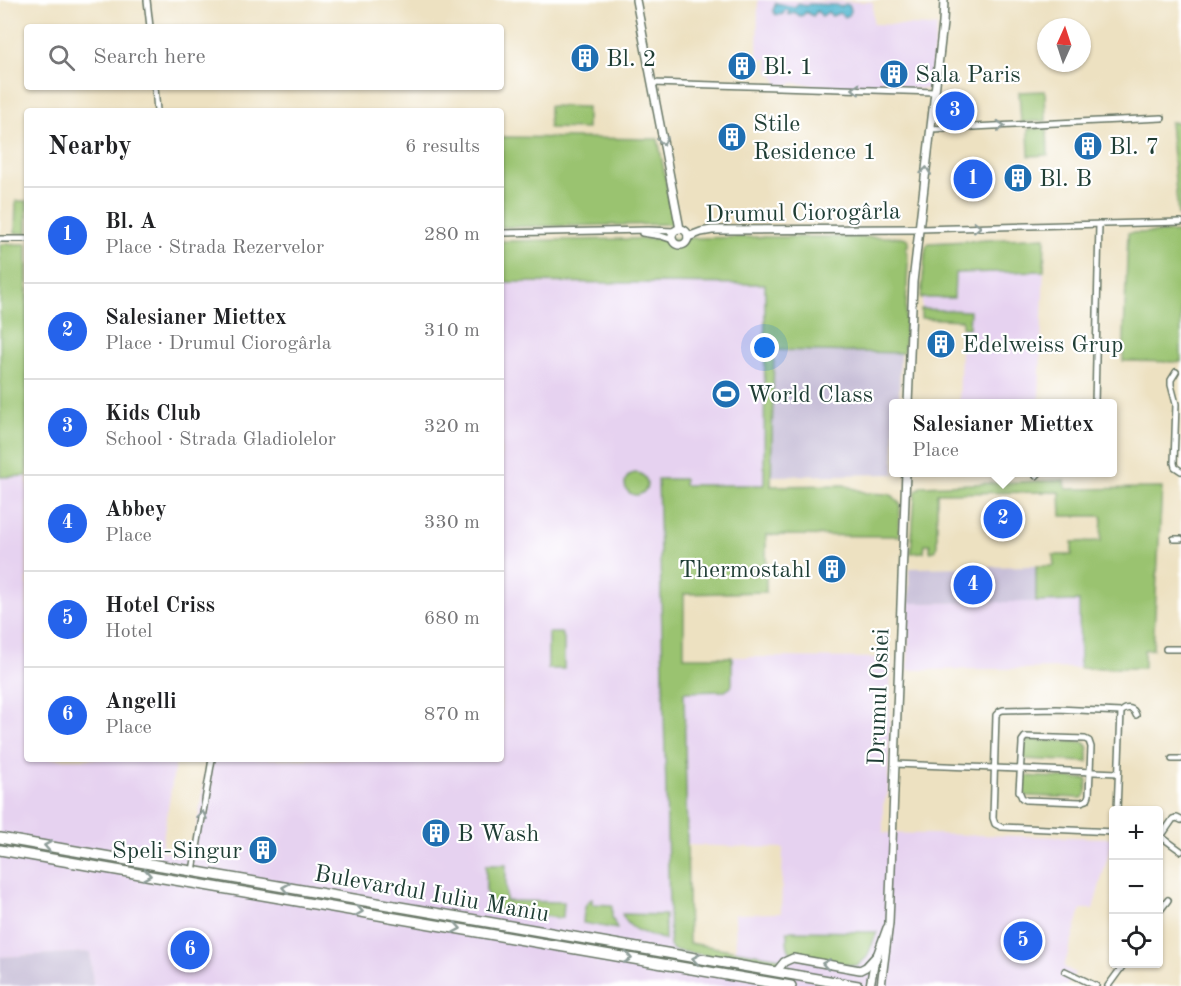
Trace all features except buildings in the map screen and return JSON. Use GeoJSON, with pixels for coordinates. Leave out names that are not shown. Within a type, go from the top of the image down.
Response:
{"type":"FeatureCollection","features":[{"type":"Feature","properties":{"kind":"main road","name":"Bulevardul Iuliu Maniu"},"geometry":{"type":"LineString","coordinates":[[0,840],[17,841],[858,986]]}},
{"type":"Feature","properties":{"kind":"main road","name":"Bulevardul Iuliu Maniu"},"geometry":{"type":"LineString","coordinates":[[0,850],[791,986]]}},
{"type":"Feature","properties":{"kind":"main road"},"geometry":{"type":"LineString","coordinates":[[400,918],[420,911]]}},
{"type":"Feature","properties":{"kind":"main road"},"geometry":{"type":"LineString","coordinates":[[576,938],[576,949]]}},
{"type":"Feature","properties":{"kind":"street"},"geometry":{"type":"LineString","coordinates":[[147,0],[150,24]]}},
{"type":"Feature","properties":{"kind":"street"},"geometry":{"type":"LineString","coordinates":[[636,0],[677,230],[672,236],[677,244],[682,245],[686,243],[687,232],[677,230]]}},
{"type":"Feature","properties":{"kind":"street"},"geometry":{"type":"LineString","coordinates":[[908,399],[911,302],[944,0]]}},
{"type":"Feature","properties":{"kind":"street"},"geometry":{"type":"LineString","coordinates":[[652,84],[935,92]]}},
{"type":"Feature","properties":{"kind":"street"},"geometry":{"type":"LineString","coordinates":[[155,90],[157,108]]}},
{"type":"Feature","properties":{"kind":"street"},"geometry":{"type":"LineString","coordinates":[[931,129],[1162,118]]}},
{"type":"Feature","properties":{"kind":"street"},"geometry":{"type":"LineString","coordinates":[[919,229],[1181,222]]}},
{"type":"Feature","properties":{"kind":"street"},"geometry":{"type":"LineString","coordinates":[[1095,399],[1099,224]]}},
{"type":"Feature","properties":{"kind":"street"},"geometry":{"type":"LineString","coordinates":[[917,242],[933,228]]}},
{"type":"Feature","properties":{"kind":"street","name":"Drumul Ciorogârla"},"geometry":{"type":"LineString","coordinates":[[688,237],[698,232],[712,230],[919,229]]}},
{"type":"Feature","properties":{"kind":"street","name":"Drumul Ciorogârla"},"geometry":{"type":"LineString","coordinates":[[504,232],[677,230]]}},
{"type":"Feature","properties":{"kind":"street","name":"Drumul Ciorogârla"},"geometry":{"type":"LineString","coordinates":[[628,231],[673,240]]}},
{"type":"Feature","properties":{"kind":"street"},"geometry":{"type":"LineString","coordinates":[[0,239],[24,239]]}},
{"type":"Feature","properties":{"kind":"street"},"geometry":{"type":"LineString","coordinates":[[1176,372],[1171,384],[1176,404],[1174,463],[1181,471]]}},
{"type":"Feature","properties":{"kind":"street","name":"Drumul Osiei"},"geometry":{"type":"LineString","coordinates":[[881,986],[890,923],[906,477]]}},
{"type":"Feature","properties":{"kind":"street"},"geometry":{"type":"LineString","coordinates":[[1174,539],[1181,539]]}},
{"type":"Feature","properties":{"kind":"street"},"geometry":{"type":"LineString","coordinates":[[1166,649],[1181,650]]}},
{"type":"Feature","properties":{"kind":"street"},"geometry":{"type":"LineString","coordinates":[[1109,832],[1001,827],[993,821],[996,715],[1000,711],[1057,709],[1121,712],[1130,708],[1137,716]]}},
{"type":"Feature","properties":{"kind":"street"},"geometry":{"type":"LineString","coordinates":[[1116,806],[1121,712]]}},
{"type":"Feature","properties":{"kind":"street"},"geometry":{"type":"LineString","coordinates":[[1028,736],[1088,740],[1091,744],[1088,797],[1085,801],[1024,800],[1020,794],[1020,769],[1022,741],[1028,736]]}},
{"type":"Feature","properties":{"kind":"street"},"geometry":{"type":"LineString","coordinates":[[1173,759],[1181,759]]}},
{"type":"Feature","properties":{"kind":"street"},"geometry":{"type":"LineString","coordinates":[[193,871],[211,762]]}},
{"type":"Feature","properties":{"kind":"street"},"geometry":{"type":"LineString","coordinates":[[895,764],[1118,772]]}},
{"type":"Feature","properties":{"kind":"street"},"geometry":{"type":"LineString","coordinates":[[1181,820],[1173,819],[1162,835],[1181,851]]}},
{"type":"Feature","properties":{"kind":"street"},"geometry":{"type":"LineString","coordinates":[[1163,906],[1168,900]]}},
{"type":"Feature","properties":{"kind":"street","name":"Drumul Osiei"},"geometry":{"type":"LineString","coordinates":[[870,986],[877,955],[890,923]]}},
{"type":"Feature","properties":{"kind":"street"},"geometry":{"type":"LineString","coordinates":[[776,972],[784,962],[792,958],[860,970],[877,955]]}},
{"type":"Feature","properties":{"kind":"street"},"geometry":{"type":"LineString","coordinates":[[1108,986],[1121,968]]}},
{"type":"Feature","properties":{"kind":"street"},"geometry":{"type":"LineString","coordinates":[[1065,970],[1096,986]]}},
{"type":"Feature","properties":{"kind":"shaded area"},"geometry":{"type":"Polygon","coordinates":[[[758,0],[873,2],[873,24],[937,26],[929,89],[793,83],[777,85],[774,76],[768,72],[768,59],[757,59],[758,0]]]}},
{"type":"Feature","properties":{"kind":"shaded area"},"geometry":{"type":"Polygon","coordinates":[[[1045,237],[1039,399],[959,399],[962,320],[921,318],[926,246],[931,242],[1045,237]]]}},
{"type":"Feature","properties":{"kind":"shaded area"},"geometry":{"type":"Polygon","coordinates":[[[504,283],[765,284],[764,485],[684,485],[684,479],[658,479],[689,943],[736,950],[735,914],[781,913],[783,848],[687,845],[684,692],[725,691],[732,684],[732,657],[891,658],[888,793],[883,805],[883,833],[1109,838],[1109,852],[1093,909],[1081,909],[1064,967],[1075,973],[1067,986],[93,986],[90,952],[0,957],[0,477],[24,476],[24,762],[176,762],[161,851],[192,856],[208,762],[504,762],[504,283]],[[787,931],[789,952],[858,964],[867,957],[877,932],[787,931]]]}},
{"type":"Feature","properties":{"kind":"shaded area"},"geometry":{"type":"Polygon","coordinates":[[[774,350],[900,353],[899,399],[889,399],[889,474],[772,476],[774,350]]]}},
{"type":"Feature","properties":{"kind":"shaded area"},"geometry":{"type":"Polygon","coordinates":[[[1036,566],[1036,602],[909,603],[909,568],[1036,566]]]}},
{"type":"Feature","properties":{"kind":"shaded area"},"geometry":{"type":"Polygon","coordinates":[[[1079,601],[1080,668],[908,670],[909,603],[1079,601]]]}},
{"type":"Feature","properties":{"kind":"shaded area"},"geometry":{"type":"Polygon","coordinates":[[[90,952],[93,986],[0,986],[0,957],[90,952]]]}},
{"type":"Feature","properties":{"kind":"green space"},"geometry":{"type":"Polygon","coordinates":[[[1045,91],[1046,121],[1021,122],[1019,92],[1045,91]]]}},
{"type":"Feature","properties":{"kind":"green space"},"geometry":{"type":"Polygon","coordinates":[[[549,106],[587,107],[587,129],[549,128],[549,106]]]}},
{"type":"Feature","properties":{"kind":"green space"},"geometry":{"type":"Polygon","coordinates":[[[1170,122],[1181,123],[1181,216],[1178,216],[1170,122]]]}},
{"type":"Feature","properties":{"kind":"green space"},"geometry":{"type":"Polygon","coordinates":[[[1047,128],[1048,155],[1029,156],[1028,129],[1047,128]]]}},
{"type":"Feature","properties":{"kind":"green space"},"geometry":{"type":"Polygon","coordinates":[[[504,137],[658,139],[674,224],[504,227],[504,137]]]}},
{"type":"Feature","properties":{"kind":"green space"},"geometry":{"type":"Polygon","coordinates":[[[16,201],[24,201],[24,233],[15,233],[16,201]]]}},
{"type":"Feature","properties":{"kind":"green space"},"geometry":{"type":"Polygon","coordinates":[[[1181,232],[1181,362],[1123,361],[1128,233],[1181,232]]]}},
{"type":"Feature","properties":{"kind":"green space"},"geometry":{"type":"Polygon","coordinates":[[[756,237],[903,237],[908,239],[904,353],[774,350],[771,486],[844,485],[866,493],[888,494],[900,504],[899,536],[766,535],[766,592],[684,594],[684,657],[732,657],[731,687],[725,691],[684,692],[689,943],[780,958],[777,964],[770,966],[673,950],[670,946],[658,479],[684,479],[684,485],[764,485],[765,284],[504,282],[504,241],[756,237]]]}},
{"type":"Feature","properties":{"kind":"green space"},"geometry":{"type":"Polygon","coordinates":[[[1045,237],[1044,271],[955,273],[954,298],[921,298],[926,246],[929,243],[1045,237]]]}},
{"type":"Feature","properties":{"kind":"green space"},"geometry":{"type":"Polygon","coordinates":[[[0,244],[24,244],[24,476],[0,477],[0,244]]]}},
{"type":"Feature","properties":{"kind":"green space"},"geometry":{"type":"Polygon","coordinates":[[[921,309],[970,311],[969,328],[962,328],[962,320],[921,318],[921,309]]]}},
{"type":"Feature","properties":{"kind":"green space"},"geometry":{"type":"Polygon","coordinates":[[[636,473],[644,476],[647,484],[644,492],[636,495],[628,492],[625,484],[628,476],[636,473]]]}},
{"type":"Feature","properties":{"kind":"green space"},"geometry":{"type":"Polygon","coordinates":[[[1065,480],[1066,489],[1162,488],[1153,649],[1144,650],[1144,668],[1080,668],[1079,601],[1036,602],[1036,566],[1054,566],[1053,555],[1072,555],[1072,542],[1101,541],[1102,516],[1061,516],[1060,492],[937,493],[937,548],[930,552],[930,544],[925,544],[924,552],[911,553],[915,495],[922,486],[1065,480]]]}},
{"type":"Feature","properties":{"kind":"green space"},"geometry":{"type":"Polygon","coordinates":[[[548,633],[561,633],[564,638],[564,669],[548,669],[548,633]]]}},
{"type":"Feature","properties":{"kind":"green space"},"geometry":{"type":"Polygon","coordinates":[[[1028,740],[1084,742],[1088,748],[1088,762],[1023,759],[1024,744],[1028,740]]]}},
{"type":"Feature","properties":{"kind":"green space"},"geometry":{"type":"Polygon","coordinates":[[[1022,776],[1087,779],[1086,794],[1082,798],[1026,796],[1022,790],[1022,776]]]}},
{"type":"Feature","properties":{"kind":"green space"},"geometry":{"type":"Polygon","coordinates":[[[486,865],[506,865],[506,901],[564,902],[563,917],[487,907],[486,865]]]}},
{"type":"Feature","properties":{"kind":"green space"},"geometry":{"type":"Polygon","coordinates":[[[592,899],[592,904],[612,905],[612,917],[617,929],[583,923],[585,906],[592,899]]]}},
{"type":"Feature","properties":{"kind":"green space"},"geometry":{"type":"Polygon","coordinates":[[[622,914],[665,915],[665,940],[635,929],[622,914]]]}},
{"type":"Feature","properties":{"kind":"green space"},"geometry":{"type":"Polygon","coordinates":[[[787,931],[877,932],[867,957],[857,966],[794,956],[788,948],[787,931]]]}},
{"type":"Feature","properties":{"kind":"water"},"geometry":{"type":"Polygon","coordinates":[[[776,3],[794,7],[799,3],[806,6],[809,4],[840,7],[846,4],[850,6],[851,11],[845,17],[839,13],[832,16],[828,12],[822,16],[817,11],[813,16],[806,12],[800,16],[794,12],[791,15],[788,14],[790,11],[785,10],[783,14],[778,15],[773,10],[776,3]]]}},
{"type":"Feature","properties":{"kind":"place","name":"Bl. 2"},"geometry":{"type":"Point","coordinates":[585,58]}},
{"type":"Feature","properties":{"kind":"place","name":"Bl. 1"},"geometry":{"type":"Point","coordinates":[742,66]}},
{"type":"Feature","properties":{"kind":"place","name":"Sala Paris"},"geometry":{"type":"Point","coordinates":[894,74]}},
{"type":"Feature","properties":{"kind":"place","name":"Kids Club"},"geometry":{"type":"Point","coordinates":[955,111]}},
{"type":"Feature","properties":{"kind":"place","name":"Stile Residence 1"},"geometry":{"type":"Point","coordinates":[732,137]}},
{"type":"Feature","properties":{"kind":"place","name":"Bl. 7"},"geometry":{"type":"Point","coordinates":[1088,146]}},
{"type":"Feature","properties":{"kind":"place","name":"Bl. B"},"geometry":{"type":"Point","coordinates":[1018,178]}},
{"type":"Feature","properties":{"kind":"place","name":"Bl. A"},"geometry":{"type":"Point","coordinates":[973,179]}},
{"type":"Feature","properties":{"kind":"place","name":"Edelweiss Grup"},"geometry":{"type":"Point","coordinates":[941,344]}},
{"type":"Feature","properties":{"kind":"place","name":"World Class"},"geometry":{"type":"Point","coordinates":[726,394]}},
{"type":"Feature","properties":{"kind":"place","name":"Salesianer Miettex"},"geometry":{"type":"Point","coordinates":[1003,519]}},
{"type":"Feature","properties":{"kind":"place","name":"Thermostahl"},"geometry":{"type":"Point","coordinates":[832,569]}},
{"type":"Feature","properties":{"kind":"place","name":"Abbey"},"geometry":{"type":"Point","coordinates":[973,585]}},
{"type":"Feature","properties":{"kind":"place","name":"B Wash"},"geometry":{"type":"Point","coordinates":[436,833]}},
{"type":"Feature","properties":{"kind":"place","name":"Speli-Singur"},"geometry":{"type":"Point","coordinates":[263,850]}},
{"type":"Feature","properties":{"kind":"place","name":"Hotel Criss"},"geometry":{"type":"Point","coordinates":[1023,941]}},
{"type":"Feature","properties":{"kind":"place","name":"Angelli"},"geometry":{"type":"Point","coordinates":[190,950]}}]}
